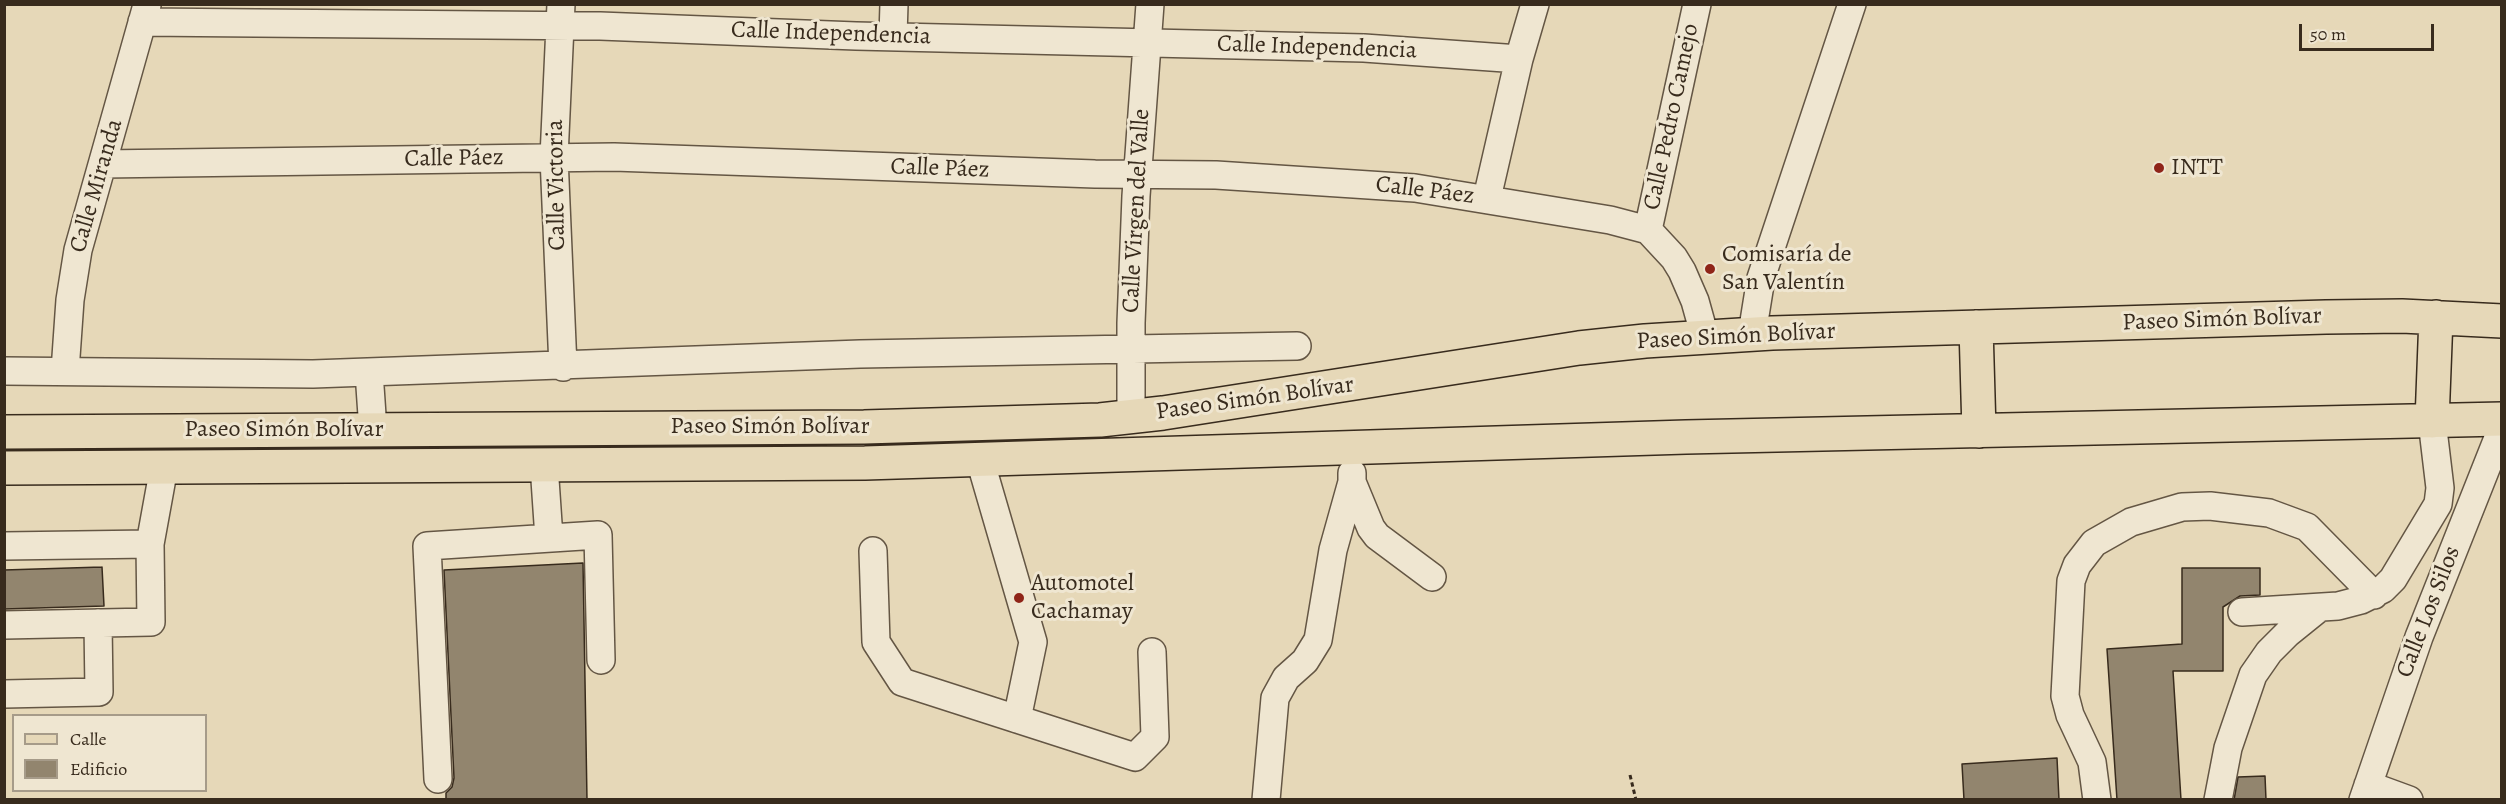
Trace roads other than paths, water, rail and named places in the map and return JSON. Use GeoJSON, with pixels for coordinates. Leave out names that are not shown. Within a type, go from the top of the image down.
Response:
{"type":"FeatureCollection","features":[{"type":"Feature","properties":{"kind":"main road","name":"Paseo Simón Bolívar"},"geometry":{"type":"LineString","coordinates":[[4,432],[864,427],[1008,424],[1131,417],[1579,348],[1705,337],[2326,317],[2436,317],[2502,321]]}},
{"type":"Feature","properties":{"kind":"main road"},"geometry":{"type":"LineString","coordinates":[[2432,421],[2436,317]]}},
{"type":"Feature","properties":{"kind":"main road"},"geometry":{"type":"LineString","coordinates":[[1976,327],[1979,431]]}},
{"type":"Feature","properties":{"kind":"main road","name":"Paseo Simón Bolívar"},"geometry":{"type":"LineString","coordinates":[[4,468],[980,460],[1349,447],[2502,419]]}},
{"type":"Feature","properties":{"kind":"street"},"geometry":{"type":"LineString","coordinates":[[893,36],[894,4]]}},
{"type":"Feature","properties":{"kind":"street","name":"Calle Virgen del Valle"},"geometry":{"type":"LineString","coordinates":[[1131,417],[1137,174],[1150,4]]}},
{"type":"Feature","properties":{"kind":"street"},"geometry":{"type":"LineString","coordinates":[[1487,198],[1519,59],[1535,4]]}},
{"type":"Feature","properties":{"kind":"street","name":"Calle Pedro Camejo"},"geometry":{"type":"LineString","coordinates":[[1648,230],[1697,4]]}},
{"type":"Feature","properties":{"kind":"street"},"geometry":{"type":"LineString","coordinates":[[1752,334],[1761,278],[1852,4]]}},
{"type":"Feature","properties":{"kind":"street","name":"Calle Independencia"},"geometry":{"type":"LineString","coordinates":[[145,13],[560,15],[893,36],[1364,48],[1519,59]]}},
{"type":"Feature","properties":{"kind":"street","name":"Calle Miranda"},"geometry":{"type":"LineString","coordinates":[[65,371],[70,300],[78,250],[145,13]]}},
{"type":"Feature","properties":{"kind":"street","name":"Calle Victoria"},"geometry":{"type":"LineString","coordinates":[[560,15],[554,157],[563,367]]}},
{"type":"Feature","properties":{"kind":"street","name":"Calle Páez"},"geometry":{"type":"LineString","coordinates":[[104,164],[554,157],[1298,179],[1414,188],[1487,198],[1610,220],[1648,230]]}},
{"type":"Feature","properties":{"kind":"street"},"geometry":{"type":"LineString","coordinates":[[1648,230],[1674,258],[1682,271],[1695,301],[1705,337]]}},
{"type":"Feature","properties":{"kind":"street","name":"Paseo Simón Bolívar"},"geometry":{"type":"LineString","coordinates":[[4,371],[369,372],[563,367],[861,354],[1297,346]]}},
{"type":"Feature","properties":{"kind":"street"},"geometry":{"type":"LineString","coordinates":[[369,372],[373,430]]}},
{"type":"Feature","properties":{"kind":"street"},"geometry":{"type":"LineString","coordinates":[[2242,612],[2345,605],[2374,595],[2393,579],[2438,504],[2440,488],[2432,421]]}},
{"type":"Feature","properties":{"kind":"street","name":"Calle Los Silos"},"geometry":{"type":"LineString","coordinates":[[2366,792],[2419,637],[2502,428]]}},
{"type":"Feature","properties":{"kind":"street"},"geometry":{"type":"LineString","coordinates":[[1349,447],[1352,482],[1371,528],[1377,536],[1432,577]]}},
{"type":"Feature","properties":{"kind":"street"},"geometry":{"type":"LineString","coordinates":[[980,460],[1033,642],[1017,719]]}},
{"type":"Feature","properties":{"kind":"street"},"geometry":{"type":"LineString","coordinates":[[544,465],[549,538]]}},
{"type":"Feature","properties":{"kind":"street"},"geometry":{"type":"LineString","coordinates":[[4,625],[151,622],[150,544],[164,467]]}},
{"type":"Feature","properties":{"kind":"street"},"geometry":{"type":"LineString","coordinates":[[1266,800],[1275,698],[1286,678],[1305,661],[1318,639],[1333,550],[1352,482]]}},
{"type":"Feature","properties":{"kind":"street"},"geometry":{"type":"LineString","coordinates":[[2097,800],[2092,762],[2070,715],[2065,696],[2071,581],[2077,565],[2094,543],[2131,522],[2182,507],[2210,506],[2269,513],[2307,527],[2374,595]]}},
{"type":"Feature","properties":{"kind":"street"},"geometry":{"type":"LineString","coordinates":[[438,779],[427,546],[598,535],[601,660]]}},
{"type":"Feature","properties":{"kind":"street"},"geometry":{"type":"LineString","coordinates":[[4,546],[150,544]]}},
{"type":"Feature","properties":{"kind":"street"},"geometry":{"type":"LineString","coordinates":[[873,551],[876,642],[902,682],[1135,757],[1155,737],[1152,652]]}},
{"type":"Feature","properties":{"kind":"street"},"geometry":{"type":"LineString","coordinates":[[2218,800],[2228,748],[2253,675],[2282,639],[2319,608]]}},
{"type":"Feature","properties":{"kind":"street"},"geometry":{"type":"LineString","coordinates":[[4,694],[99,692],[98,623]]}},
{"type":"Feature","properties":{"kind":"street"},"geometry":{"type":"LineString","coordinates":[[2366,792],[2409,800]]}},
{"type":"Feature","properties":{"kind":"place","name":"INTT"},"geometry":{"type":"Point","coordinates":[2159,168]}},
{"type":"Feature","properties":{"kind":"place","name":"Comisaría de San Valentín"},"geometry":{"type":"Point","coordinates":[1710,269]}},
{"type":"Feature","properties":{"kind":"place","name":"Automotel Cachamay"},"geometry":{"type":"Point","coordinates":[1019,598]}}]}
